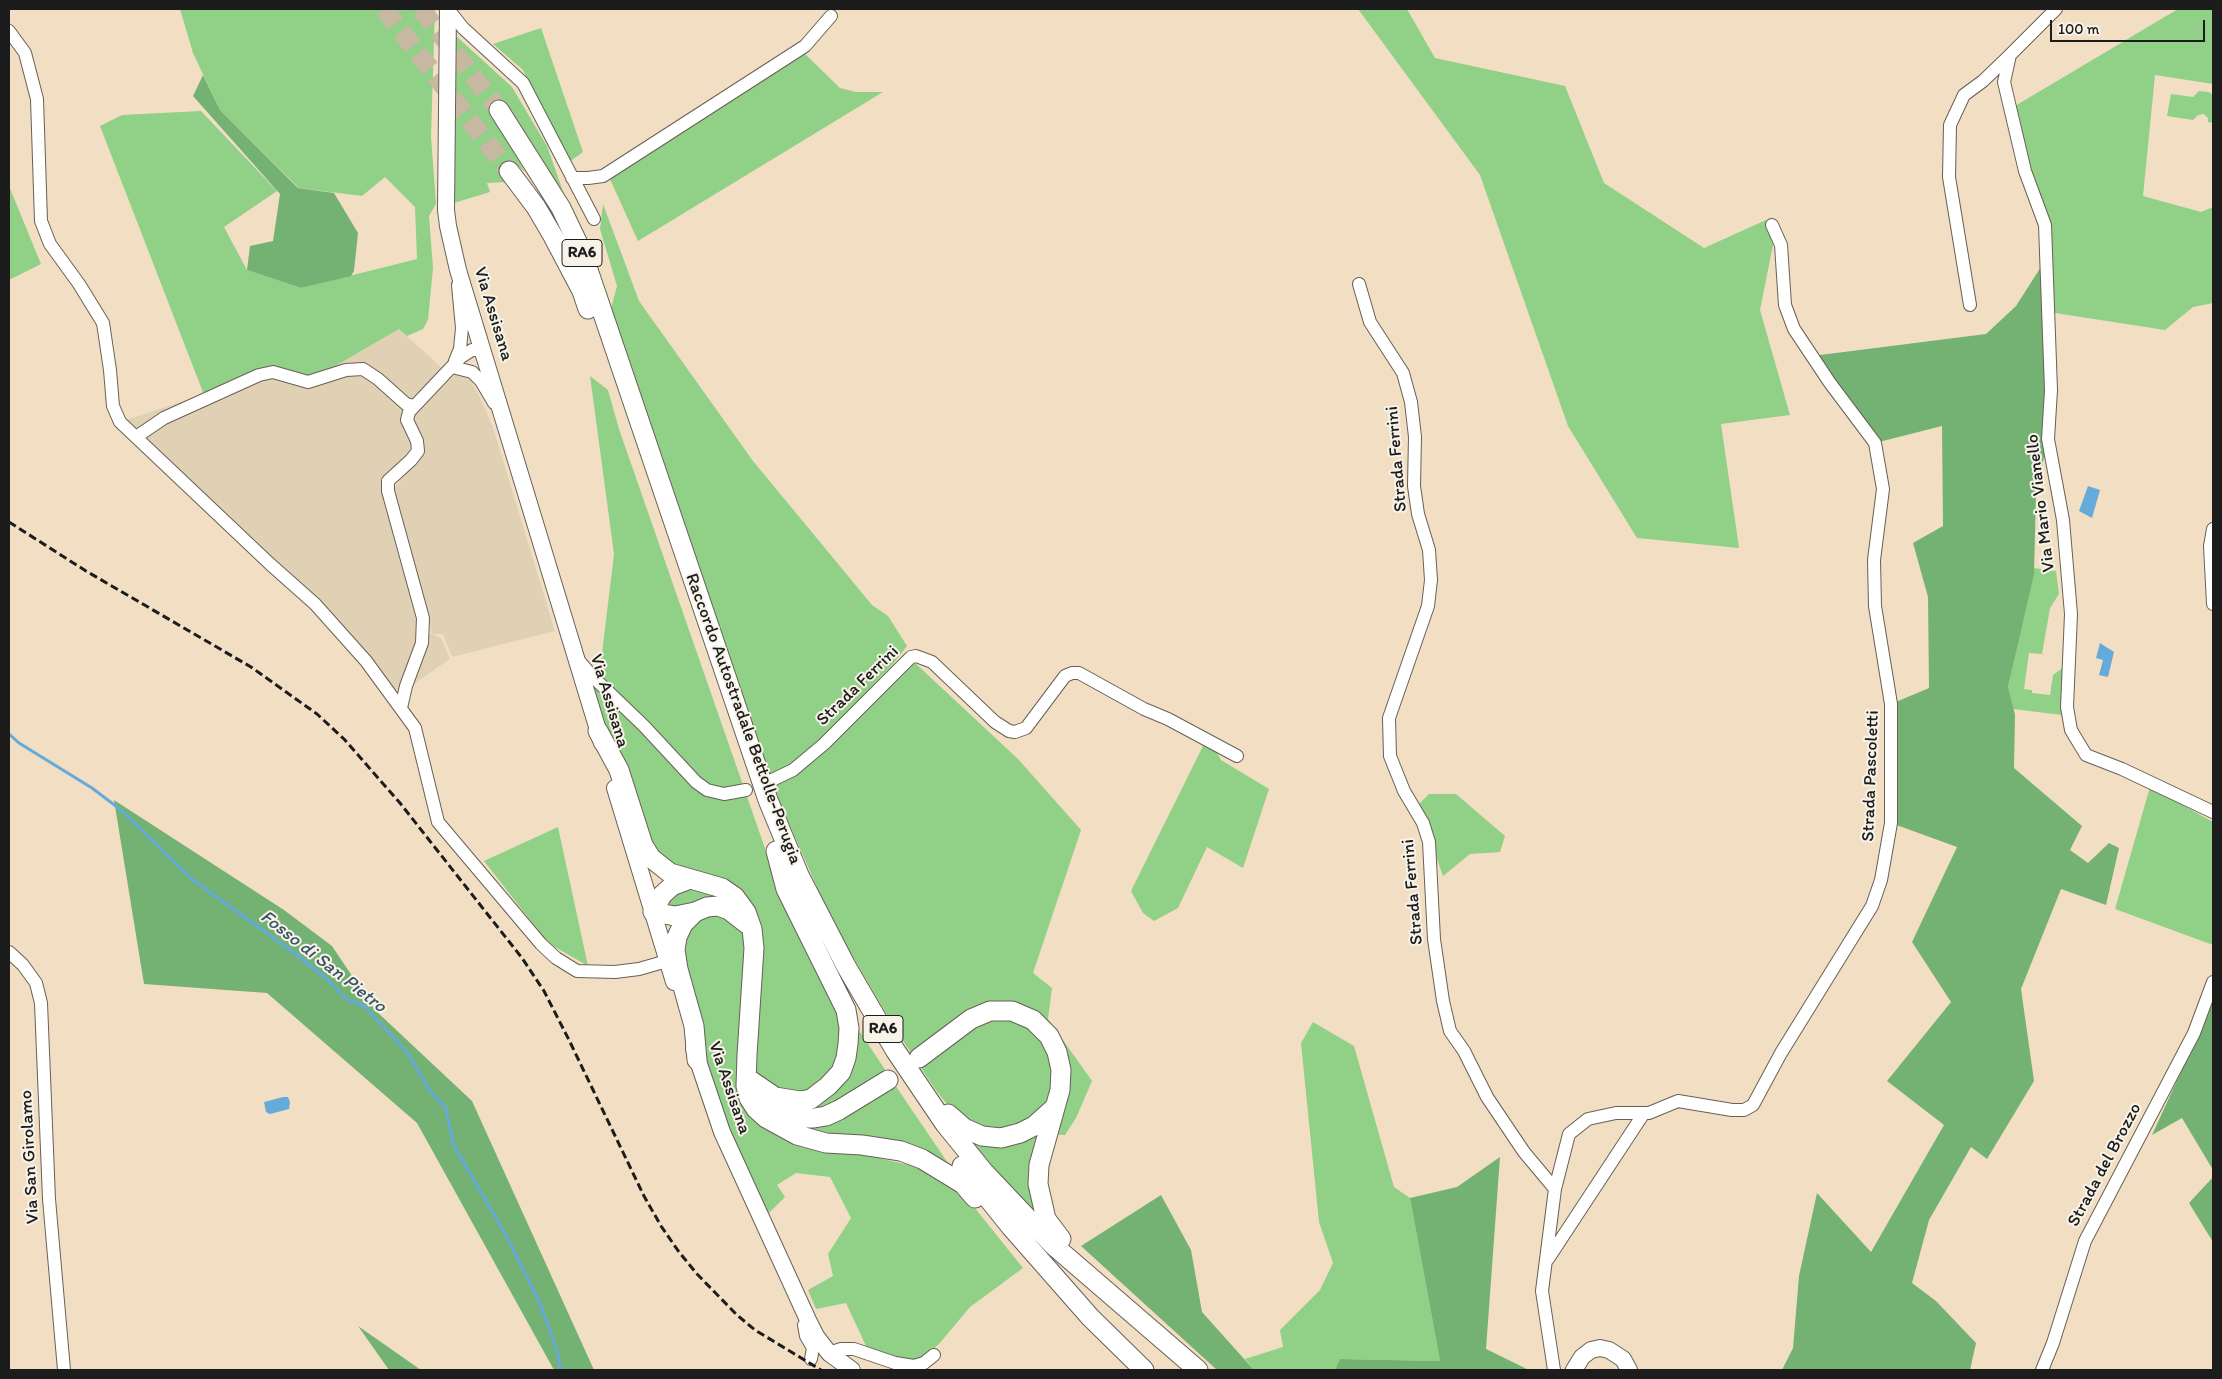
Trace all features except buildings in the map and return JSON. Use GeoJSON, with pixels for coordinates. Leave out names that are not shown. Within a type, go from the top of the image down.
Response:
{"type":"FeatureCollection","features":[{"type":"Feature","properties":{"kind":"highway","name":"RA6"},"geometry":{"type":"LineString","coordinates":[[499,110],[561,208],[582,252],[630,412],[695,604],[756,803],[812,929],[892,1067],[932,1125],[1011,1227],[1090,1317],[1144,1370]]}},
{"type":"Feature","properties":{"kind":"highway","name":"RA6"},"geometry":{"type":"LineString","coordinates":[[509,171],[540,214],[582,291],[630,412]]}},
{"type":"Feature","properties":{"kind":"highway","name":"Raccordo Autostradale Bettolle-Perugia"},"geometry":{"type":"LineString","coordinates":[[695,604],[778,825],[816,909],[860,992],[901,1058],[945,1124],[984,1172],[1053,1245],[1198,1370]]}},
{"type":"Feature","properties":{"kind":"highway"},"geometry":{"type":"LineString","coordinates":[[598,731],[619,770],[643,845],[651,858],[670,874],[722,888],[735,897],[746,912],[752,929],[754,948],[746,1086],[749,1098],[756,1109],[778,1126],[797,1135],[826,1142],[901,1151],[928,1162],[963,1184],[1052,1283],[1090,1317]]}},
{"type":"Feature","properties":{"kind":"highway"},"geometry":{"type":"LineString","coordinates":[[748,1074],[775,1096],[800,1101],[811,1098],[828,1086],[841,1072],[848,1044],[849,1028],[846,1010],[786,889],[776,851]]}},
{"type":"Feature","properties":{"kind":"highway"},"geometry":{"type":"LineString","coordinates":[[690,879],[672,886],[662,896],[653,912],[675,916],[695,912],[707,907],[718,906],[738,915],[752,929]]}},
{"type":"Feature","properties":{"kind":"highway"},"geometry":{"type":"LineString","coordinates":[[695,912],[683,924],[677,937],[675,950],[678,969],[694,1026],[697,1060]]}},
{"type":"Feature","properties":{"kind":"highway"},"geometry":{"type":"LineString","coordinates":[[860,992],[889,1025],[949,1114],[964,1128],[982,1136],[1001,1138],[1020,1134],[1034,1126],[1054,1107]]}},
{"type":"Feature","properties":{"kind":"highway"},"geometry":{"type":"LineString","coordinates":[[920,1058],[971,1019],[990,1011],[1012,1011],[1033,1020],[1049,1036],[1057,1052],[1061,1070],[1060,1090],[1039,1165],[1038,1184],[1046,1219],[1055,1233],[1096,1274],[1189,1355],[1202,1370]]}},
{"type":"Feature","properties":{"kind":"highway"},"geometry":{"type":"LineString","coordinates":[[748,1074],[759,1095],[770,1106],[799,1118],[826,1116],[888,1080]]}},
{"type":"Feature","properties":{"kind":"main road","name":"Via Assisana"},"geometry":{"type":"LineString","coordinates":[[448,9],[446,210],[458,270],[697,1060],[722,1132],[816,1336],[830,1353],[852,1370]]}},
{"type":"Feature","properties":{"kind":"main road"},"geometry":{"type":"LineString","coordinates":[[1574,1370],[1582,1357],[1591,1350],[1600,1348],[1609,1350],[1623,1359],[1630,1370]]}},
{"type":"Feature","properties":{"kind":"street"},"geometry":{"type":"LineString","coordinates":[[448,9],[463,28],[523,84],[594,219]]}},
{"type":"Feature","properties":{"kind":"street"},"geometry":{"type":"LineString","coordinates":[[1970,306],[1949,176],[1950,125],[1964,95],[1983,81],[2056,9]]}},
{"type":"Feature","properties":{"kind":"street"},"geometry":{"type":"LineString","coordinates":[[572,178],[603,176],[805,46],[831,16]]}},
{"type":"Feature","properties":{"kind":"street"},"geometry":{"type":"LineString","coordinates":[[9,31],[26,53],[37,99],[41,221],[50,244],[79,284],[103,323],[113,406],[120,422],[315,604],[366,661],[415,728],[438,822],[527,928],[556,958],[577,971],[623,971],[639,969],[667,961]]}},
{"type":"Feature","properties":{"kind":"street","name":"Via Mario Vianello"},"geometry":{"type":"LineString","coordinates":[[2010,55],[2004,82],[2024,171],[2045,225],[2051,390],[2048,439],[2063,520],[2070,614],[2067,707],[2071,730],[2086,755],[2122,769],[2213,812]]}},
{"type":"Feature","properties":{"kind":"street","name":"Strada Pascoletti"},"geometry":{"type":"LineString","coordinates":[[1555,1190],[1569,1134],[1588,1120],[1616,1113],[1644,1113],[1678,1101],[1732,1110],[1744,1110],[1753,1105],[1781,1053],[1872,906],[1881,880],[1891,823],[1892,704],[1875,606],[1874,560],[1883,489],[1875,443],[1830,383],[1794,329],[1785,305],[1781,245],[1772,225]]}},
{"type":"Feature","properties":{"kind":"street"},"geometry":{"type":"LineString","coordinates":[[452,367],[460,349],[462,328],[458,270]]}},
{"type":"Feature","properties":{"kind":"street","name":"Strada Ferrini"},"geometry":{"type":"LineString","coordinates":[[1359,284],[1370,322],[1404,373],[1411,402],[1415,437],[1414,486],[1418,514],[1429,550],[1431,580],[1428,606],[1389,718],[1390,756],[1394,770],[1423,824],[1429,842],[1434,939],[1443,1001],[1450,1031],[1464,1051],[1487,1097],[1524,1152],[1555,1190]]}},
{"type":"Feature","properties":{"kind":"street"},"geometry":{"type":"LineString","coordinates":[[401,708],[406,686],[422,642],[423,618],[390,498],[388,482],[411,460],[418,450],[417,441],[407,420],[409,412],[466,353],[478,349],[484,353]]}},
{"type":"Feature","properties":{"kind":"street"},"geometry":{"type":"LineString","coordinates":[[452,367],[472,372],[481,381],[498,410],[508,435]]}},
{"type":"Feature","properties":{"kind":"street"},"geometry":{"type":"LineString","coordinates":[[136,437],[164,418],[240,383],[273,372],[308,382],[346,370],[363,369],[378,379],[406,404],[414,406]]}},
{"type":"Feature","properties":{"kind":"street"},"geometry":{"type":"LineString","coordinates":[[2213,530],[2210,546],[2213,604]]}},
{"type":"Feature","properties":{"kind":"street"},"geometry":{"type":"LineString","coordinates":[[574,655],[594,678],[650,732],[696,782],[707,790],[724,794],[746,790]]}},
{"type":"Feature","properties":{"kind":"street","name":"Strada Ferrini"},"geometry":{"type":"LineString","coordinates":[[770,781],[793,770],[824,744],[910,657],[916,656],[932,662],[995,722],[1009,731],[1015,732],[1026,728],[1065,676],[1072,673],[1080,673],[1144,709],[1168,718],[1237,756]]}},
{"type":"Feature","properties":{"kind":"street","name":"Via San Girolamo"},"geometry":{"type":"LineString","coordinates":[[9,952],[23,965],[36,983],[41,1003],[49,1198],[64,1370]]}},
{"type":"Feature","properties":{"kind":"street","name":"Strada del Brozzo"},"geometry":{"type":"LineString","coordinates":[[2042,1370],[2053,1343],[2085,1241],[2194,1033],[2213,982]]}},
{"type":"Feature","properties":{"kind":"street"},"geometry":{"type":"LineString","coordinates":[[1545,1263],[1644,1113]]}},
{"type":"Feature","properties":{"kind":"street"},"geometry":{"type":"LineString","coordinates":[[1554,1370],[1542,1291],[1555,1190]]}},
{"type":"Feature","properties":{"kind":"street"},"geometry":{"type":"LineString","coordinates":[[808,1320],[804,1325],[806,1336],[813,1348],[808,1365]]}},
{"type":"Feature","properties":{"kind":"street"},"geometry":{"type":"LineString","coordinates":[[830,1353],[841,1349],[854,1349],[896,1363],[914,1366],[924,1363],[934,1355]]}},
{"type":"Feature","properties":{"kind":"shaded area"},"geometry":{"type":"Polygon","coordinates":[[[399,329],[444,370],[404,409],[401,416],[413,444],[413,451],[381,486],[419,630],[432,634],[396,503],[395,488],[424,449],[413,417],[455,375],[469,379],[478,393],[493,427],[555,631],[452,657],[443,634],[433,634],[441,638],[450,659],[412,685],[395,690],[369,657],[120,422],[273,372],[308,382],[399,329]]]}},
{"type":"Feature","properties":{"kind":"green space"},"geometry":{"type":"Polygon","coordinates":[[[180,9],[435,9],[431,136],[436,204],[429,216],[433,268],[428,320],[423,329],[407,336],[399,329],[308,382],[273,372],[206,400],[100,126],[122,115],[201,111],[277,191],[224,227],[247,270],[301,288],[417,259],[415,207],[385,177],[362,196],[299,188],[220,110],[193,53],[180,9]]]}},
{"type":"Feature","properties":{"kind":"green space"},"geometry":{"type":"Polygon","coordinates":[[[1358,9],[1407,9],[1435,58],[1565,86],[1604,183],[1704,248],[1766,220],[1774,240],[1760,310],[1790,415],[1721,424],[1739,548],[1637,538],[1568,426],[1480,175],[1358,9]]]}},
{"type":"Feature","properties":{"kind":"green space"},"geometry":{"type":"Polygon","coordinates":[[[2178,9],[2213,9],[2213,84],[2155,75],[2143,196],[2201,212],[2213,207],[2213,303],[2193,307],[2165,330],[2055,313],[2048,225],[2029,171],[2015,106],[2178,9]]]}},
{"type":"Feature","properties":{"kind":"green space"},"geometry":{"type":"Polygon","coordinates":[[[541,28],[583,152],[569,162],[523,70],[493,44],[541,28]]]}},
{"type":"Feature","properties":{"kind":"green space"},"geometry":{"type":"Polygon","coordinates":[[[455,35],[512,87],[547,146],[565,197],[502,105],[494,116],[525,172],[516,164],[512,167],[507,182],[487,183],[490,192],[454,203],[455,35]]]}},
{"type":"Feature","properties":{"kind":"green space"},"geometry":{"type":"Polygon","coordinates":[[[803,52],[840,88],[856,92],[883,92],[638,241],[610,179],[803,52]]]}},
{"type":"Feature","properties":{"kind":"green space"},"geometry":{"type":"Polygon","coordinates":[[[203,75],[220,110],[298,188],[334,193],[358,233],[354,271],[351,276],[301,288],[247,270],[250,246],[273,241],[280,194],[193,96],[203,75]]]}},
{"type":"Feature","properties":{"kind":"green space"},"geometry":{"type":"Polygon","coordinates":[[[2199,91],[2209,92],[2213,95],[2213,123],[2208,122],[2208,118],[2204,114],[2198,115],[2193,120],[2167,116],[2171,94],[2193,97],[2199,91]]]}},
{"type":"Feature","properties":{"kind":"green space"},"geometry":{"type":"Polygon","coordinates":[[[9,186],[41,264],[9,280],[9,186]]]}},
{"type":"Feature","properties":{"kind":"green space"},"geometry":{"type":"Polygon","coordinates":[[[603,204],[639,301],[753,461],[872,605],[888,616],[907,646],[893,664],[830,730],[841,736],[915,663],[1018,759],[1081,830],[1033,973],[1052,988],[1048,1019],[1092,1081],[1076,1118],[1065,1135],[1042,1134],[1043,1225],[965,1138],[986,1133],[961,1122],[935,1089],[899,1035],[833,923],[770,781],[692,547],[610,312],[617,286],[600,229],[603,204]]]}},
{"type":"Feature","properties":{"kind":"green space"},"geometry":{"type":"Polygon","coordinates":[[[2046,259],[2048,439],[2036,494],[2034,574],[2008,687],[2015,715],[2014,768],[2082,826],[2070,850],[2088,863],[2109,843],[2119,848],[2106,905],[2061,889],[2021,989],[2034,1081],[1987,1159],[1971,1147],[1929,1220],[1912,1283],[1936,1301],[1976,1343],[1970,1370],[1782,1370],[1793,1348],[1799,1276],[1817,1193],[1871,1252],[1944,1125],[1887,1081],[1951,1002],[1912,942],[1957,847],[1891,823],[1891,704],[1929,688],[1928,597],[1913,543],[1943,526],[1942,426],[1875,443],[1812,356],[1986,334],[2016,306],[2046,259]]]}},
{"type":"Feature","properties":{"kind":"green space"},"geometry":{"type":"Polygon","coordinates":[[[590,376],[608,390],[619,429],[775,877],[842,1013],[843,1037],[833,1077],[797,1098],[763,1083],[755,1070],[752,913],[662,864],[602,730],[591,688],[600,670],[614,554],[590,376]]]}},
{"type":"Feature","properties":{"kind":"green space"},"geometry":{"type":"Polygon","coordinates":[[[2034,568],[2056,571],[2059,594],[2050,608],[2042,654],[2029,653],[2024,689],[2032,690],[2032,693],[2050,695],[2053,675],[2064,667],[2062,715],[2013,709],[2008,687],[2034,568]]]}},
{"type":"Feature","properties":{"kind":"green space"},"geometry":{"type":"Polygon","coordinates":[[[1205,742],[1216,751],[1221,760],[1269,789],[1243,868],[1207,847],[1178,908],[1154,921],[1143,913],[1131,891],[1205,742]]]}},
{"type":"Feature","properties":{"kind":"green space"},"geometry":{"type":"Polygon","coordinates":[[[2150,787],[2213,822],[2213,945],[2115,909],[2150,787]]]}},
{"type":"Feature","properties":{"kind":"green space"},"geometry":{"type":"Polygon","coordinates":[[[1429,794],[1456,794],[1505,836],[1500,852],[1470,854],[1443,876],[1418,805],[1429,794]]]}},
{"type":"Feature","properties":{"kind":"green space"},"geometry":{"type":"Polygon","coordinates":[[[114,800],[284,910],[332,946],[375,1010],[472,1101],[594,1370],[554,1370],[417,1123],[267,993],[144,984],[114,800]]]}},
{"type":"Feature","properties":{"kind":"green space"},"geometry":{"type":"Polygon","coordinates":[[[558,827],[588,966],[548,943],[484,861],[558,827]]]}},
{"type":"Feature","properties":{"kind":"green space"},"geometry":{"type":"Polygon","coordinates":[[[683,885],[730,898],[668,909],[666,897],[683,885]]]}},
{"type":"Feature","properties":{"kind":"green space"},"geometry":{"type":"Polygon","coordinates":[[[716,913],[743,928],[748,946],[736,1081],[742,1100],[756,1120],[777,1135],[797,1144],[856,1153],[931,1170],[970,1202],[1023,1268],[970,1307],[939,1344],[919,1361],[900,1360],[867,1348],[846,1303],[816,1309],[808,1290],[833,1276],[828,1254],[851,1218],[830,1177],[796,1173],[777,1185],[785,1197],[768,1214],[721,1114],[704,1057],[680,942],[702,914],[716,913]]]}},
{"type":"Feature","properties":{"kind":"green space"},"geometry":{"type":"Polygon","coordinates":[[[2213,1002],[2213,1170],[2182,1118],[2152,1135],[2213,1002]]]}},
{"type":"Feature","properties":{"kind":"green space"},"geometry":{"type":"Polygon","coordinates":[[[1313,1022],[1354,1046],[1394,1187],[1410,1198],[1440,1361],[1341,1359],[1335,1370],[1254,1370],[1245,1359],[1283,1347],[1280,1330],[1320,1290],[1333,1263],[1319,1222],[1301,1043],[1313,1022]]]}},
{"type":"Feature","properties":{"kind":"green space"},"geometry":{"type":"Polygon","coordinates":[[[856,1026],[886,1071],[842,1102],[819,1110],[801,1110],[818,1098],[856,1026]]]}},
{"type":"Feature","properties":{"kind":"green space"},"geometry":{"type":"Polygon","coordinates":[[[893,1082],[952,1169],[798,1132],[798,1122],[893,1082]]]}},
{"type":"Feature","properties":{"kind":"green space"},"geometry":{"type":"Polygon","coordinates":[[[1500,1157],[1486,1349],[1529,1370],[1335,1370],[1340,1359],[1440,1361],[1410,1198],[1457,1187],[1500,1157]]]}},
{"type":"Feature","properties":{"kind":"green space"},"geometry":{"type":"Polygon","coordinates":[[[2213,1177],[2213,1242],[2189,1203],[2213,1177]]]}},
{"type":"Feature","properties":{"kind":"green space"},"geometry":{"type":"Polygon","coordinates":[[[1161,1195],[1191,1250],[1202,1312],[1254,1370],[1217,1370],[1081,1246],[1161,1195]]]}},
{"type":"Feature","properties":{"kind":"green space"},"geometry":{"type":"Polygon","coordinates":[[[358,1326],[421,1370],[389,1370],[358,1326]]]}},
{"type":"Feature","properties":{"kind":"water"},"geometry":{"type":"Polygon","coordinates":[[[2088,486],[2100,490],[2092,518],[2079,511],[2088,486]]]}},
{"type":"Feature","properties":{"kind":"water"},"geometry":{"type":"Polygon","coordinates":[[[2100,643],[2114,652],[2108,677],[2099,675],[2103,660],[2096,658],[2100,643]]]}},
{"type":"Feature","properties":{"kind":"water"},"geometry":{"type":"Polygon","coordinates":[[[288,1097],[290,1102],[289,1109],[270,1114],[266,1112],[264,1102],[288,1097]]]}},
{"type":"Feature","properties":{"kind":"waterway","name":"Fosso di San Pietro"},"geometry":{"type":"LineString","coordinates":[[9,734],[19,743],[92,788],[121,810],[193,880],[297,955],[329,981],[346,999],[364,1006],[407,1052],[430,1091],[446,1108],[453,1144],[507,1237],[539,1301],[557,1351],[561,1370]]}},
{"type":"Feature","properties":{"kind":"tunnel"},"geometry":{"type":"LineString","coordinates":[[384,9],[509,171]]}},
{"type":"Feature","properties":{"kind":"tunnel"},"geometry":{"type":"LineString","coordinates":[[421,9],[499,110]]}},
{"type":"Feature","properties":{"kind":"railway"},"geometry":{"type":"LineString","coordinates":[[9,522],[86,571],[251,667],[317,714],[344,739],[400,803],[522,958],[544,991],[644,1196],[679,1252],[697,1274],[737,1315],[755,1330],[821,1370]]}}]}
